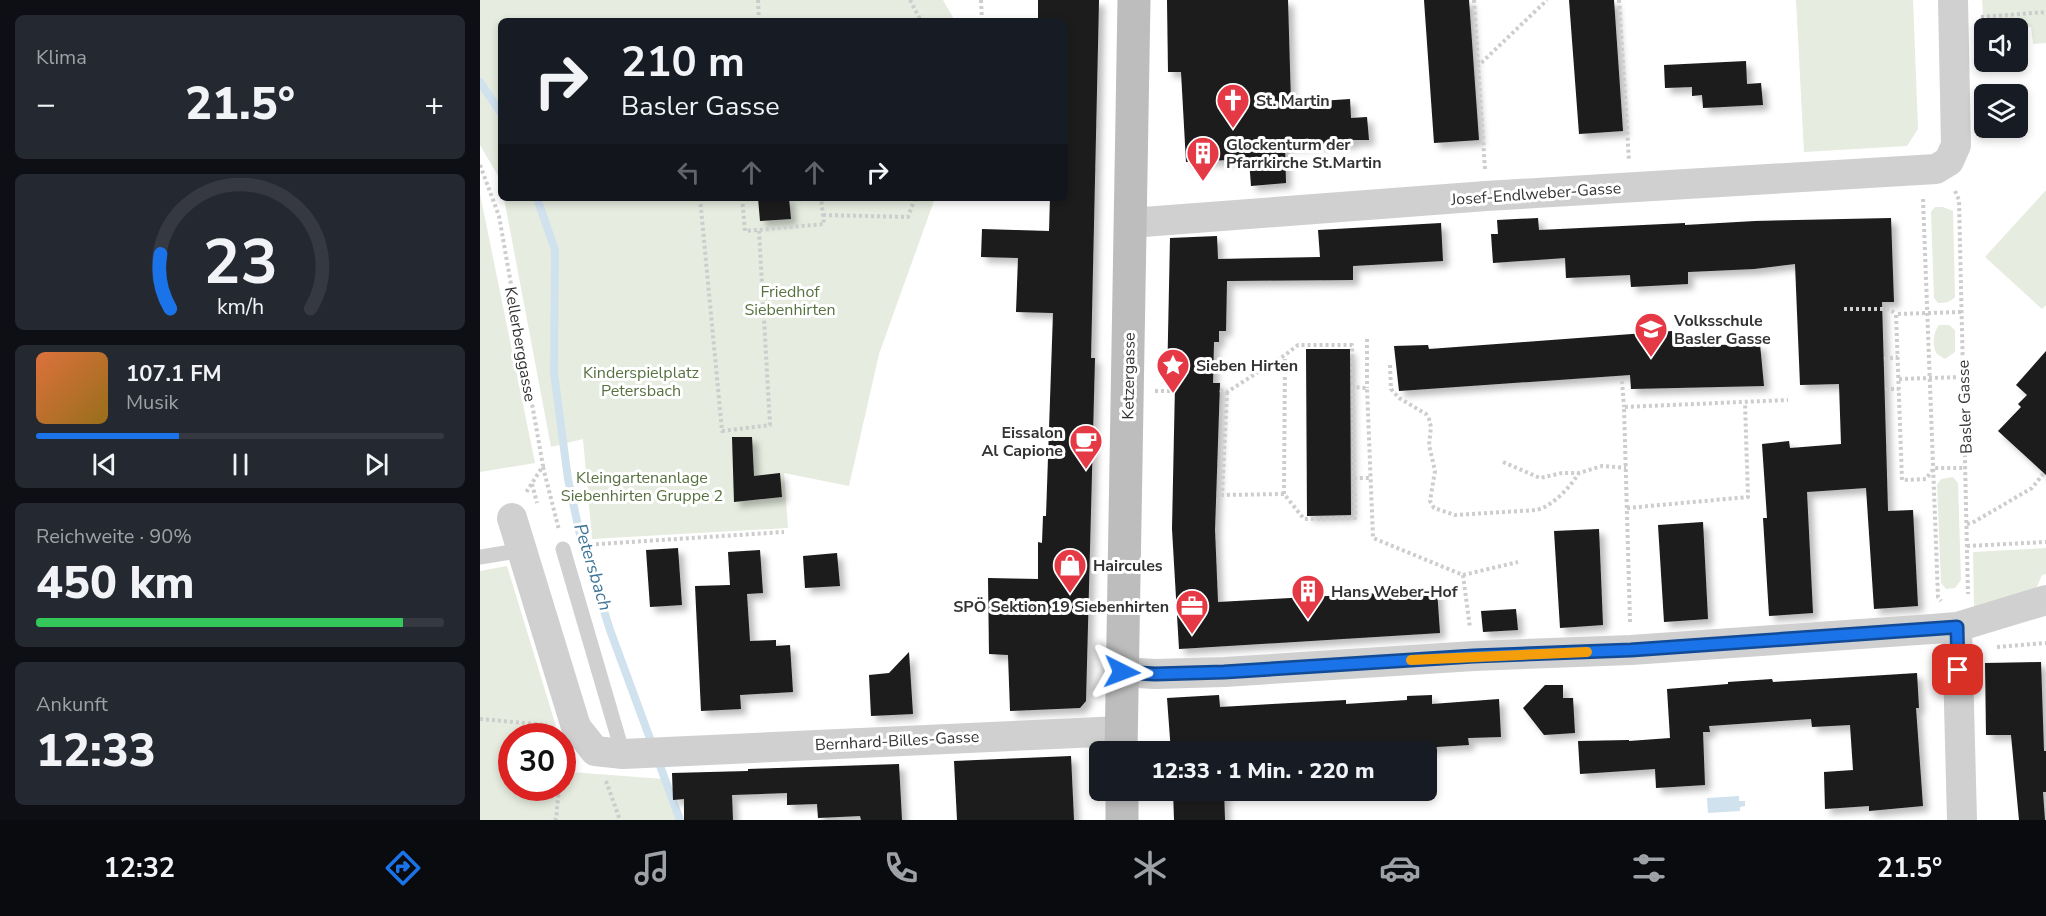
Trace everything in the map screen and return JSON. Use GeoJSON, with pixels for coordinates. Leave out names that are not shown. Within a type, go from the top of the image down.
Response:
{"type":"FeatureCollection","features":[{"type":"Feature","properties":{"kind":"main road","name":"Ketzergasse"},"geometry":{"type":"LineString","coordinates":[[1121,741],[1134,0]]}},
{"type":"Feature","properties":{"kind":"main road"},"geometry":{"type":"LineString","coordinates":[[1122,801],[1122,820]]}},
{"type":"Feature","properties":{"kind":"street"},"geometry":{"type":"LineString","coordinates":[[1932,168],[1949,161],[1956,145],[1954,9]]}},
{"type":"Feature","properties":{"kind":"street","name":"Josef-Endlweber-Gasse"},"geometry":{"type":"LineString","coordinates":[[1130,223],[1486,196],[1932,168]]}},
{"type":"Feature","properties":{"kind":"street"},"geometry":{"type":"LineString","coordinates":[[512,518],[575,723]]}},
{"type":"Feature","properties":{"kind":"street"},"geometry":{"type":"LineString","coordinates":[[1122,672],[1155,674],[1224,672],[1474,656],[1957,638],[2046,600]]}},
{"type":"Feature","properties":{"kind":"street"},"geometry":{"type":"LineString","coordinates":[[1957,638],[1962,820]]}},
{"type":"Feature","properties":{"kind":"street"},"geometry":{"type":"LineString","coordinates":[[576,727],[609,752]]}},
{"type":"Feature","properties":{"kind":"street","name":"Bernhard-Billes-Gasse"},"geometry":{"type":"LineString","coordinates":[[609,752],[1089,742]]}},
{"type":"Feature","properties":{"kind":"lane"},"geometry":{"type":"LineString","coordinates":[[563,549],[609,752]]}},
{"type":"Feature","properties":{"kind":"lane"},"geometry":{"type":"LineString","coordinates":[[480,557],[523,550]]}},
{"type":"Feature","properties":{"kind":"path"},"geometry":{"type":"LineString","coordinates":[[758,0],[759,18]]}},
{"type":"Feature","properties":{"kind":"path"},"geometry":{"type":"LineString","coordinates":[[910,0],[919,18]]}},
{"type":"Feature","properties":{"kind":"path"},"geometry":{"type":"LineString","coordinates":[[981,0],[982,18]]}},
{"type":"Feature","properties":{"kind":"path"},"geometry":{"type":"LineString","coordinates":[[1474,0],[1486,196]]}},
{"type":"Feature","properties":{"kind":"path"},"geometry":{"type":"LineString","coordinates":[[1478,66],[1547,0]]}},
{"type":"Feature","properties":{"kind":"path"},"geometry":{"type":"LineString","coordinates":[[1619,0],[1631,187]]}},
{"type":"Feature","properties":{"kind":"path"},"geometry":{"type":"LineString","coordinates":[[1954,9],[2046,12]]}},
{"type":"Feature","properties":{"kind":"path","name":"Kellerberggasse"},"geometry":{"type":"LineString","coordinates":[[480,165],[499,216],[543,466],[563,549]]}},
{"type":"Feature","properties":{"kind":"path"},"geometry":{"type":"LineString","coordinates":[[1932,168],[1927,313],[1938,597],[1957,638],[2046,643]]}},
{"type":"Feature","properties":{"kind":"path","name":"Basler Gasse"},"geometry":{"type":"LineString","coordinates":[[1932,168],[1959,200],[1969,605],[1957,638]]}},
{"type":"Feature","properties":{"kind":"path"},"geometry":{"type":"LineString","coordinates":[[700,201],[722,431],[770,425],[759,231]]}},
{"type":"Feature","properties":{"kind":"path"},"geometry":{"type":"LineString","coordinates":[[742,201],[745,231],[824,224],[821,201]]}},
{"type":"Feature","properties":{"kind":"path"},"geometry":{"type":"LineString","coordinates":[[823,216],[908,217],[914,201]]}},
{"type":"Feature","properties":{"kind":"path"},"geometry":{"type":"LineString","coordinates":[[1844,309],[1889,309],[1896,314],[1961,312]]}},
{"type":"Feature","properties":{"kind":"path"},"geometry":{"type":"LineString","coordinates":[[1896,314],[1902,480],[1926,479],[1934,468]]}},
{"type":"Feature","properties":{"kind":"path"},"geometry":{"type":"LineString","coordinates":[[1367,339],[1373,538],[1463,575],[1518,562]]}},
{"type":"Feature","properties":{"kind":"path"},"geometry":{"type":"LineString","coordinates":[[1220,390],[1227,392],[1298,345],[1352,345],[1355,518],[1304,519],[1284,494],[1286,355]]}},
{"type":"Feature","properties":{"kind":"path"},"geometry":{"type":"LineString","coordinates":[[1884,359],[1898,357]]}},
{"type":"Feature","properties":{"kind":"path"},"geometry":{"type":"LineString","coordinates":[[1390,365],[1391,389],[1400,398],[1426,414],[1429,419],[1431,427],[1429,445],[1435,471],[1430,501],[1434,508],[1455,515],[1537,510],[1546,507],[1570,486],[1579,473]]}},
{"type":"Feature","properties":{"kind":"path"},"geometry":{"type":"LineString","coordinates":[[1899,379],[1963,377]]}},
{"type":"Feature","properties":{"kind":"path"},"geometry":{"type":"LineString","coordinates":[[1622,381],[1631,650]]}},
{"type":"Feature","properties":{"kind":"path"},"geometry":{"type":"LineString","coordinates":[[1353,387],[1367,387]]}},
{"type":"Feature","properties":{"kind":"path"},"geometry":{"type":"LineString","coordinates":[[1885,389],[1899,389]]}},
{"type":"Feature","properties":{"kind":"path"},"geometry":{"type":"LineString","coordinates":[[1227,392],[1222,495],[1284,494]]}},
{"type":"Feature","properties":{"kind":"path"},"geometry":{"type":"LineString","coordinates":[[1624,407],[1788,400]]}},
{"type":"Feature","properties":{"kind":"path"},"geometry":{"type":"LineString","coordinates":[[1627,508],[1748,497],[1745,403]]}},
{"type":"Feature","properties":{"kind":"path"},"geometry":{"type":"LineString","coordinates":[[1503,462],[1540,478],[1562,473],[1579,473],[1602,466],[1626,468]]}},
{"type":"Feature","properties":{"kind":"path"},"geometry":{"type":"LineString","coordinates":[[512,518],[543,466]]}},
{"type":"Feature","properties":{"kind":"path"},"geometry":{"type":"LineString","coordinates":[[1934,468],[1966,468]]}},
{"type":"Feature","properties":{"kind":"path"},"geometry":{"type":"LineString","coordinates":[[1967,524],[2032,488],[2044,473]]}},
{"type":"Feature","properties":{"kind":"path"},"geometry":{"type":"LineString","coordinates":[[1354,478],[1370,478]]}},
{"type":"Feature","properties":{"kind":"path"},"geometry":{"type":"LineString","coordinates":[[594,543],[784,532]]}},
{"type":"Feature","properties":{"kind":"path"},"geometry":{"type":"LineString","coordinates":[[1967,546],[2046,542]]}},
{"type":"Feature","properties":{"kind":"path"},"geometry":{"type":"LineString","coordinates":[[1463,575],[1474,656]]}},
{"type":"Feature","properties":{"kind":"path"},"geometry":{"type":"LineString","coordinates":[[480,719],[528,723]]}},
{"type":"Feature","properties":{"kind":"path"},"geometry":{"type":"LineString","coordinates":[[609,752],[620,820]]}},
{"type":"Feature","properties":{"kind":"path"},"geometry":{"type":"LineString","coordinates":[[554,820],[558,801]]}},
{"type":"Feature","properties":{"kind":"green space"},"geometry":{"type":"Polygon","coordinates":[[[480,0],[943,0],[953,18],[498,18],[498,176],[480,145],[480,0]]]}},
{"type":"Feature","properties":{"kind":"green space"},"geometry":{"type":"Polygon","coordinates":[[[1796,0],[1913,0],[1918,129],[1907,146],[1804,152],[1796,0]]]}},
{"type":"Feature","properties":{"kind":"green space"},"geometry":{"type":"Polygon","coordinates":[[[1982,0],[2046,0],[2046,43],[2033,44],[2028,18],[1986,18],[1983,16],[1982,0]]]}},
{"type":"Feature","properties":{"kind":"green space"},"geometry":{"type":"Polygon","coordinates":[[[2046,190],[2046,305],[2042,309],[1985,257],[2046,190]]]}},
{"type":"Feature","properties":{"kind":"green space"},"geometry":{"type":"Polygon","coordinates":[[[480,194],[535,463],[480,472],[480,194]]]}},
{"type":"Feature","properties":{"kind":"green space"},"geometry":{"type":"Polygon","coordinates":[[[505,201],[934,201],[879,354],[849,486],[784,473],[788,528],[592,539],[583,439],[551,447],[505,201]]]}},
{"type":"Feature","properties":{"kind":"green space"},"geometry":{"type":"Polygon","coordinates":[[[1935,207],[1953,211],[1955,297],[1943,303],[1938,303],[1934,298],[1931,212],[1935,207]]]}},
{"type":"Feature","properties":{"kind":"green space"},"geometry":{"type":"Polygon","coordinates":[[[1939,325],[1949,325],[1955,330],[1955,352],[1945,359],[1937,354],[1934,347],[1939,325]]]}},
{"type":"Feature","properties":{"kind":"green space"},"geometry":{"type":"Polygon","coordinates":[[[1953,477],[1958,483],[1961,580],[1955,588],[1946,589],[1941,583],[1937,485],[1941,479],[1953,477]]]}},
{"type":"Feature","properties":{"kind":"green space"},"geometry":{"type":"Polygon","coordinates":[[[2046,548],[2046,574],[2042,575],[2035,591],[1974,609],[1973,552],[2046,548]]]}},
{"type":"Feature","properties":{"kind":"green space"},"geometry":{"type":"Polygon","coordinates":[[[507,566],[555,723],[498,723],[498,801],[576,801],[576,772],[664,779],[681,820],[480,820],[480,571],[507,566]]]}},
{"type":"Feature","properties":{"kind":"water"},"geometry":{"type":"Polygon","coordinates":[[[1739,796],[1739,801],[1745,801],[1745,806],[1740,807],[1740,811],[1708,813],[1707,798],[1739,796]]]}},
{"type":"Feature","properties":{"kind":"building"},"geometry":{"type":"Polygon","coordinates":[[[1038,0],[1099,0],[1091,358],[1095,358],[1086,701],[1080,708],[1010,711],[1008,655],[989,654],[988,578],[1038,579],[1038,542],[1042,543],[1043,516],[1046,516],[1053,313],[1016,312],[1018,258],[981,257],[982,229],[1049,231],[1050,201],[1068,201],[1068,18],[1038,18],[1038,0]]]}},
{"type":"Feature","properties":{"kind":"building"},"geometry":{"type":"Polygon","coordinates":[[[1167,0],[1288,0],[1291,103],[1350,99],[1351,118],[1367,117],[1369,140],[1353,140],[1353,143],[1285,146],[1286,183],[1251,186],[1249,159],[1186,162],[1181,72],[1168,72],[1167,0]]]}},
{"type":"Feature","properties":{"kind":"building"},"geometry":{"type":"Polygon","coordinates":[[[1424,0],[1469,0],[1479,140],[1434,143],[1424,0]]]}},
{"type":"Feature","properties":{"kind":"building"},"geometry":{"type":"Polygon","coordinates":[[[1569,0],[1614,0],[1623,131],[1579,134],[1569,0]]]}},
{"type":"Feature","properties":{"kind":"building"},"geometry":{"type":"Polygon","coordinates":[[[1746,61],[1747,84],[1761,83],[1763,105],[1703,108],[1702,95],[1692,96],[1692,87],[1665,88],[1664,65],[1746,61]]]}},
{"type":"Feature","properties":{"kind":"building"},"geometry":{"type":"Polygon","coordinates":[[[758,201],[789,201],[791,219],[760,221],[758,201]]]}},
{"type":"Feature","properties":{"kind":"building"},"geometry":{"type":"Polygon","coordinates":[[[1538,218],[1539,230],[1685,223],[1685,225],[1891,218],[1894,302],[1882,302],[1888,511],[1913,510],[1918,606],[1874,609],[1866,488],[1807,492],[1813,613],[1769,616],[1763,518],[1767,518],[1762,444],[1789,441],[1790,448],[1841,444],[1839,384],[1800,385],[1795,264],[1754,269],[1688,272],[1688,284],[1631,287],[1630,275],[1566,278],[1565,258],[1493,263],[1491,234],[1498,234],[1497,220],[1538,218]]]}},
{"type":"Feature","properties":{"kind":"building"},"geometry":{"type":"Polygon","coordinates":[[[1441,223],[1443,261],[1353,266],[1353,280],[1227,281],[1226,331],[1219,331],[1219,342],[1214,342],[1213,383],[1220,383],[1215,530],[1218,602],[1437,590],[1440,633],[1179,649],[1172,529],[1175,385],[1167,385],[1170,238],[1217,236],[1218,259],[1320,257],[1318,230],[1441,223]]]}},
{"type":"Feature","properties":{"kind":"building"},"geometry":{"type":"Polygon","coordinates":[[[1672,331],[1673,346],[1760,344],[1764,386],[1631,389],[1630,375],[1399,391],[1394,346],[1428,345],[1429,349],[1672,331]]]}},
{"type":"Feature","properties":{"kind":"building"},"geometry":{"type":"Polygon","coordinates":[[[1306,349],[1350,349],[1351,515],[1307,516],[1306,349]]]}},
{"type":"Feature","properties":{"kind":"building"},"geometry":{"type":"Polygon","coordinates":[[[2046,351],[2046,475],[1998,431],[2021,407],[2018,404],[2027,395],[2016,385],[2046,351]]]}},
{"type":"Feature","properties":{"kind":"building"},"geometry":{"type":"Polygon","coordinates":[[[732,437],[752,437],[754,476],[780,473],[782,497],[734,502],[732,437]]]}},
{"type":"Feature","properties":{"kind":"building"},"geometry":{"type":"Polygon","coordinates":[[[1703,522],[1708,619],[1664,622],[1658,525],[1703,522]]]}},
{"type":"Feature","properties":{"kind":"building"},"geometry":{"type":"Polygon","coordinates":[[[1599,529],[1603,625],[1560,628],[1554,531],[1599,529]]]}},
{"type":"Feature","properties":{"kind":"building"},"geometry":{"type":"Polygon","coordinates":[[[678,548],[682,605],[650,607],[646,550],[678,548]]]}},
{"type":"Feature","properties":{"kind":"building"},"geometry":{"type":"Polygon","coordinates":[[[760,550],[763,593],[747,594],[750,641],[776,640],[776,646],[790,645],[793,692],[740,695],[741,709],[701,711],[695,586],[730,585],[728,552],[760,550]]]}},
{"type":"Feature","properties":{"kind":"building"},"geometry":{"type":"Polygon","coordinates":[[[837,553],[840,586],[805,588],[803,556],[837,553]]]}},
{"type":"Feature","properties":{"kind":"building"},"geometry":{"type":"Polygon","coordinates":[[[1516,609],[1518,630],[1483,632],[1481,611],[1516,609]]]}},
{"type":"Feature","properties":{"kind":"building"},"geometry":{"type":"Polygon","coordinates":[[[909,652],[913,714],[871,716],[869,675],[889,673],[909,652]]]}},
{"type":"Feature","properties":{"kind":"building"},"geometry":{"type":"Polygon","coordinates":[[[2041,662],[2044,751],[2046,751],[2046,792],[2043,792],[2045,820],[2019,820],[2011,735],[1986,735],[1985,663],[2041,662]]]}},
{"type":"Feature","properties":{"kind":"building"},"geometry":{"type":"Polygon","coordinates":[[[1917,673],[1919,708],[1916,708],[1923,806],[1869,811],[1869,806],[1825,809],[1824,772],[1853,770],[1850,725],[1812,727],[1811,719],[1709,726],[1710,732],[1703,732],[1705,785],[1656,788],[1655,769],[1580,774],[1578,741],[1670,738],[1667,689],[1772,679],[1773,682],[1917,673]]]}},
{"type":"Feature","properties":{"kind":"building"},"geometry":{"type":"Polygon","coordinates":[[[1545,685],[1563,685],[1563,698],[1573,698],[1575,733],[1544,735],[1523,708],[1545,685]]]}},
{"type":"Feature","properties":{"kind":"building"},"geometry":{"type":"Polygon","coordinates":[[[1219,695],[1220,707],[1346,700],[1346,704],[1407,700],[1407,696],[1432,695],[1432,704],[1499,699],[1501,737],[1468,738],[1469,745],[1437,747],[1437,741],[1170,741],[1167,698],[1219,695]]]}},
{"type":"Feature","properties":{"kind":"building"},"geometry":{"type":"Polygon","coordinates":[[[1071,756],[1074,820],[957,820],[954,761],[1071,756]]]}},
{"type":"Feature","properties":{"kind":"building"},"geometry":{"type":"Polygon","coordinates":[[[899,764],[902,820],[861,820],[860,816],[818,818],[817,804],[787,805],[787,793],[732,795],[733,820],[684,820],[684,799],[673,800],[672,773],[899,764]]]}},
{"type":"Feature","properties":{"kind":"building"},"geometry":{"type":"Polygon","coordinates":[[[1173,801],[1224,801],[1225,820],[1174,820],[1173,801]]]}},
{"type":"Feature","properties":{"kind":"waterway","name":"Petersbach"},"geometry":{"type":"LineString","coordinates":[[480,82],[498,109]]}},
{"type":"Feature","properties":{"kind":"waterway","name":"Petersbach"},"geometry":{"type":"LineString","coordinates":[[538,201],[555,250],[554,373],[568,479],[580,535],[610,630],[680,820]]}},
{"type":"Feature","properties":{"kind":"slow traffic"},"geometry":{"type":"LineString","coordinates":[[1411,660],[1587,652]]}},
{"type":"Feature","properties":{"kind":"place","name":"St. Martin"},"geometry":{"type":"Point","coordinates":[1233,129]}},
{"type":"Feature","properties":{"kind":"place","name":"Glockenturm der Pfarrkirche St.Martin"},"geometry":{"type":"Point","coordinates":[1203,182]}},
{"type":"Feature","properties":{"kind":"place","name":"Volksschule Basler Gasse"},"geometry":{"type":"Point","coordinates":[1651,358]}},
{"type":"Feature","properties":{"kind":"place","name":"Sieben Hirten"},"geometry":{"type":"Point","coordinates":[1173,394]}},
{"type":"Feature","properties":{"kind":"place","name":"Eissalon Al Capione"},"geometry":{"type":"Point","coordinates":[1086,470]}},
{"type":"Feature","properties":{"kind":"place","name":"Haircules"},"geometry":{"type":"Point","coordinates":[1070,594]}},
{"type":"Feature","properties":{"kind":"place","name":"Hans Weber-Hof"},"geometry":{"type":"Point","coordinates":[1308,620]}},
{"type":"Feature","properties":{"kind":"place","name":"SPÖ Sektion 19 Siebenhirten"},"geometry":{"type":"Point","coordinates":[1192,635]}},
{"type":"Feature","properties":{"kind":"route"},"geometry":{"type":"LineString","coordinates":[[1122,672],[1155,674],[1224,672],[1474,656],[1631,650],[1957,627],[1958,670]]}},
{"type":"Feature","properties":{"kind":"park label","name":"Friedhof Siebenhirten"},"geometry":{"type":"Point","coordinates":[790,300]}},
{"type":"Feature","properties":{"kind":"park label","name":"Kinderspielplatz Petersbach"},"geometry":{"type":"Point","coordinates":[641,381]}},
{"type":"Feature","properties":{"kind":"park label","name":"Kleingartenanlage Siebenhirten Gruppe 2"},"geometry":{"type":"Point","coordinates":[642,486]}}]}
